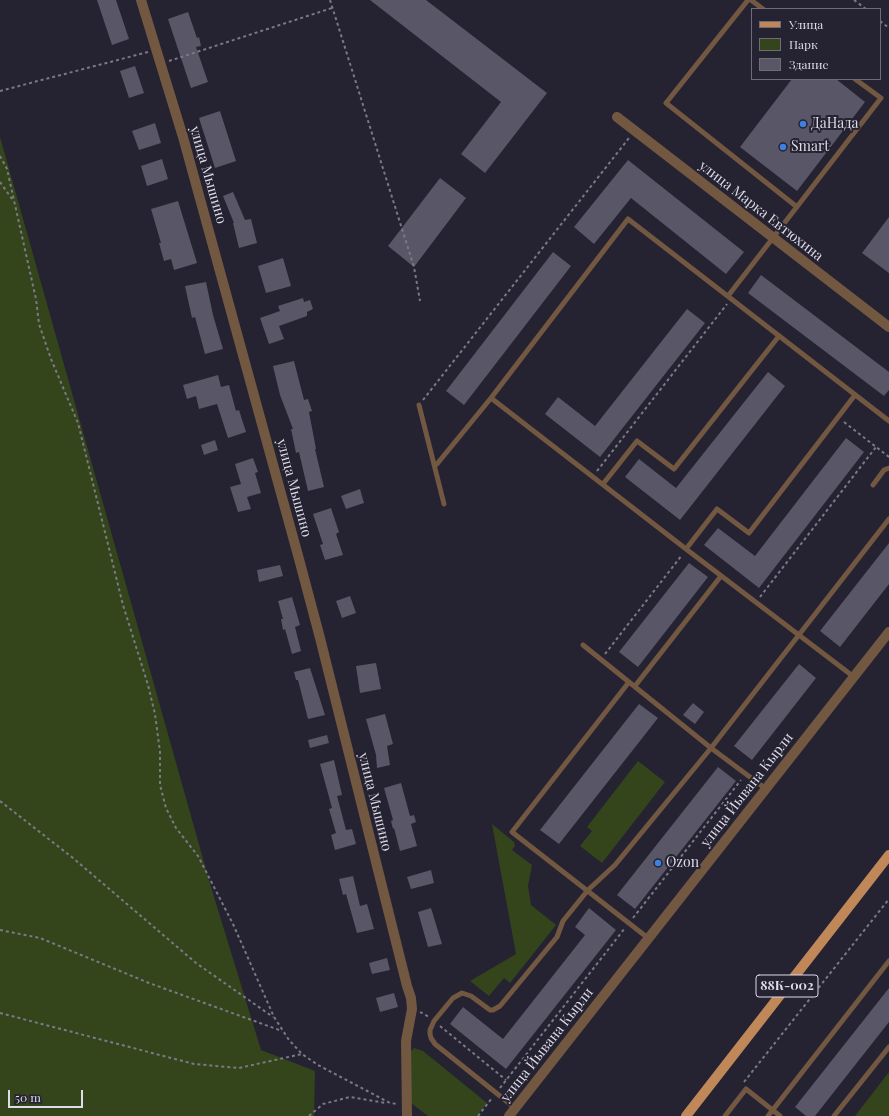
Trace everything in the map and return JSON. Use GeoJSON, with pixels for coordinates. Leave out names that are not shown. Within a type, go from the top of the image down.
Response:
{"type":"FeatureCollection","features":[{"type":"Feature","properties":{"kind":"main road","name":"88К-002"},"geometry":{"type":"LineString","coordinates":[[686,1116],[889,855]]}},
{"type":"Feature","properties":{"kind":"street","name":"улица Мышино"},"geometry":{"type":"LineString","coordinates":[[141,0],[184,138],[314,617],[412,1003],[406,1041],[407,1111]]}},
{"type":"Feature","properties":{"kind":"street","name":"улица Марка Евтюхина"},"geometry":{"type":"LineString","coordinates":[[617,117],[889,327]]}},
{"type":"Feature","properties":{"kind":"street","name":"улица Йывана Кырли"},"geometry":{"type":"LineString","coordinates":[[512,1112],[889,632]]}},
{"type":"Feature","properties":{"kind":"lane"},"geometry":{"type":"LineString","coordinates":[[748,0],[666,103],[797,207]]}},
{"type":"Feature","properties":{"kind":"lane"},"geometry":{"type":"LineString","coordinates":[[752,0],[762,8]]}},
{"type":"Feature","properties":{"kind":"lane"},"geometry":{"type":"LineString","coordinates":[[730,298],[773,238],[881,98],[857,80]]}},
{"type":"Feature","properties":{"kind":"lane"},"geometry":{"type":"LineString","coordinates":[[437,464],[491,398],[628,219],[889,421]]}},
{"type":"Feature","properties":{"kind":"lane"},"geometry":{"type":"LineString","coordinates":[[603,484],[637,441],[674,469],[779,336]]}},
{"type":"Feature","properties":{"kind":"lane"},"geometry":{"type":"LineString","coordinates":[[686,549],[717,509],[749,533],[855,395]]}},
{"type":"Feature","properties":{"kind":"lane"},"geometry":{"type":"LineString","coordinates":[[491,398],[854,677]]}},
{"type":"Feature","properties":{"kind":"lane"},"geometry":{"type":"LineString","coordinates":[[419,405],[444,504]]}},
{"type":"Feature","properties":{"kind":"lane"},"geometry":{"type":"LineString","coordinates":[[873,485],[884,470],[889,468]]}},
{"type":"Feature","properties":{"kind":"lane"},"geometry":{"type":"LineString","coordinates":[[512,1112],[496,1093],[433,1042],[430,1030],[434,1021],[453,998],[462,993],[471,996],[490,1010],[500,1006],[557,937],[563,921],[588,890],[615,865],[711,748],[889,519]]}},
{"type":"Feature","properties":{"kind":"lane"},"geometry":{"type":"LineString","coordinates":[[635,686],[721,576]]}},
{"type":"Feature","properties":{"kind":"lane"},"geometry":{"type":"LineString","coordinates":[[583,645],[711,748],[766,789]]}},
{"type":"Feature","properties":{"kind":"lane"},"geometry":{"type":"LineString","coordinates":[[629,682],[512,832],[648,938]]}},
{"type":"Feature","properties":{"kind":"lane"},"geometry":{"type":"LineString","coordinates":[[768,1116],[889,961]]}},
{"type":"Feature","properties":{"kind":"lane"},"geometry":{"type":"LineString","coordinates":[[834,1116],[889,1047]]}},
{"type":"Feature","properties":{"kind":"lane"},"geometry":{"type":"LineString","coordinates":[[725,1116],[746,1089],[780,1116]]}},
{"type":"Feature","properties":{"kind":"path"},"geometry":{"type":"LineString","coordinates":[[330,0],[414,267],[420,301]]}},
{"type":"Feature","properties":{"kind":"path"},"geometry":{"type":"LineString","coordinates":[[854,0],[865,8]]}},
{"type":"Feature","properties":{"kind":"path"},"geometry":{"type":"LineString","coordinates":[[160,63],[332,8]]}},
{"type":"Feature","properties":{"kind":"path"},"geometry":{"type":"LineString","coordinates":[[881,21],[889,28]]}},
{"type":"Feature","properties":{"kind":"path"},"geometry":{"type":"LineString","coordinates":[[0,91],[156,50]]}},
{"type":"Feature","properties":{"kind":"path"},"geometry":{"type":"LineString","coordinates":[[419,405],[635,131]]}},
{"type":"Feature","properties":{"kind":"path"},"geometry":{"type":"LineString","coordinates":[[0,156],[7,169],[36,299],[39,324],[51,359],[78,423],[123,604],[148,685],[155,714],[159,745],[160,785],[166,808],[176,828],[198,856],[233,924],[274,1017],[289,1040],[302,1054],[318,1065],[407,1111]]}},
{"type":"Feature","properties":{"kind":"path"},"geometry":{"type":"LineString","coordinates":[[0,182],[14,201]]}},
{"type":"Feature","properties":{"kind":"path"},"geometry":{"type":"LineString","coordinates":[[592,476],[730,298]]}},
{"type":"Feature","properties":{"kind":"path"},"geometry":{"type":"LineString","coordinates":[[838,417],[889,457]]}},
{"type":"Feature","properties":{"kind":"path"},"geometry":{"type":"LineString","coordinates":[[756,602],[876,447]]}},
{"type":"Feature","properties":{"kind":"path"},"geometry":{"type":"LineString","coordinates":[[601,659],[686,549]]}},
{"type":"Feature","properties":{"kind":"path"},"geometry":{"type":"LineString","coordinates":[[478,1116],[746,774]]}},
{"type":"Feature","properties":{"kind":"path"},"geometry":{"type":"LineString","coordinates":[[0,801],[73,858],[196,963],[274,1017]]}},
{"type":"Feature","properties":{"kind":"path"},"geometry":{"type":"LineString","coordinates":[[742,1085],[889,899]]}},
{"type":"Feature","properties":{"kind":"path"},"geometry":{"type":"LineString","coordinates":[[0,930],[40,938],[149,983],[284,1032]]}},
{"type":"Feature","properties":{"kind":"path"},"geometry":{"type":"LineString","coordinates":[[0,1013],[194,1064],[239,1068],[302,1054]]}},
{"type":"Feature","properties":{"kind":"path"},"geometry":{"type":"LineString","coordinates":[[424,1014],[507,1080]]}},
{"type":"Feature","properties":{"kind":"path"},"geometry":{"type":"LineString","coordinates":[[309,1116],[323,1104],[350,1097],[390,1103]]}},
{"type":"Feature","properties":{"kind":"green space"},"geometry":{"type":"Polygon","coordinates":[[[0,137],[211,887],[261,1050],[315,1071],[314,1116],[0,1116],[0,137]]]}},
{"type":"Feature","properties":{"kind":"green space"},"geometry":{"type":"Polygon","coordinates":[[[638,761],[665,782],[602,863],[580,846],[592,831],[587,827],[638,761]]]}},
{"type":"Feature","properties":{"kind":"green space"},"geometry":{"type":"Polygon","coordinates":[[[492,824],[514,842],[515,846],[512,850],[532,865],[528,886],[531,905],[556,925],[510,983],[504,978],[489,996],[470,981],[516,954],[492,824]]]}},
{"type":"Feature","properties":{"kind":"green space"},"geometry":{"type":"Polygon","coordinates":[[[414,1048],[423,1051],[487,1103],[477,1116],[428,1116],[411,1103],[410,1052],[414,1048]]]}},
{"type":"Feature","properties":{"kind":"green space"},"geometry":{"type":"Polygon","coordinates":[[[889,1072],[889,1116],[855,1116],[889,1072]]]}},
{"type":"Feature","properties":{"kind":"building"},"geometry":{"type":"Polygon","coordinates":[[[97,0],[116,0],[129,39],[112,45],[97,0]]]}},
{"type":"Feature","properties":{"kind":"building"},"geometry":{"type":"Polygon","coordinates":[[[370,0],[426,0],[547,93],[485,173],[461,154],[501,102],[370,0]]]}},
{"type":"Feature","properties":{"kind":"building"},"geometry":{"type":"Polygon","coordinates":[[[188,12],[197,38],[199,37],[201,46],[196,47],[208,82],[191,88],[168,19],[188,12]]]}},
{"type":"Feature","properties":{"kind":"building"},"geometry":{"type":"Polygon","coordinates":[[[135,66],[144,93],[129,98],[120,71],[135,66]]]}},
{"type":"Feature","properties":{"kind":"building","name":"ДаНада"},"geometry":{"type":"Polygon","coordinates":[[[791,80],[837,80],[865,102],[797,191],[740,147],[791,80]]]}},
{"type":"Feature","properties":{"kind":"building"},"geometry":{"type":"Polygon","coordinates":[[[220,111],[236,161],[215,168],[199,118],[220,111]]]}},
{"type":"Feature","properties":{"kind":"building"},"geometry":{"type":"Polygon","coordinates":[[[155,123],[161,143],[139,150],[132,131],[155,123]]]}},
{"type":"Feature","properties":{"kind":"building"},"geometry":{"type":"Polygon","coordinates":[[[162,159],[168,179],[147,186],[141,166],[162,159]]]}},
{"type":"Feature","properties":{"kind":"building"},"geometry":{"type":"Polygon","coordinates":[[[628,160],[744,252],[726,274],[631,198],[594,244],[574,227],[628,160]]]}},
{"type":"Feature","properties":{"kind":"building"},"geometry":{"type":"Polygon","coordinates":[[[440,178],[466,198],[414,267],[388,246],[440,178]]]}},
{"type":"Feature","properties":{"kind":"building"},"geometry":{"type":"Polygon","coordinates":[[[233,192],[245,220],[251,219],[257,243],[239,248],[234,223],[223,196],[233,192]]]}},
{"type":"Feature","properties":{"kind":"building"},"geometry":{"type":"Polygon","coordinates":[[[178,201],[197,263],[174,270],[171,259],[164,261],[159,243],[161,243],[151,209],[178,201]]]}},
{"type":"Feature","properties":{"kind":"building"},"geometry":{"type":"Polygon","coordinates":[[[889,217],[889,273],[862,253],[889,217]]]}},
{"type":"Feature","properties":{"kind":"building"},"geometry":{"type":"Polygon","coordinates":[[[553,252],[571,266],[464,405],[446,391],[553,252]]]}},
{"type":"Feature","properties":{"kind":"building"},"geometry":{"type":"Polygon","coordinates":[[[283,258],[291,286],[266,293],[258,266],[283,258]]]}},
{"type":"Feature","properties":{"kind":"building"},"geometry":{"type":"Polygon","coordinates":[[[761,275],[889,372],[889,390],[884,396],[748,293],[761,275]]]}},
{"type":"Feature","properties":{"kind":"building"},"geometry":{"type":"Polygon","coordinates":[[[206,282],[213,315],[223,349],[205,354],[195,317],[192,318],[185,286],[206,282]]]}},
{"type":"Feature","properties":{"kind":"building"},"geometry":{"type":"Polygon","coordinates":[[[303,298],[304,302],[310,300],[313,309],[307,312],[307,316],[279,326],[284,339],[269,344],[260,318],[280,311],[278,306],[303,298]]]}},
{"type":"Feature","properties":{"kind":"building"},"geometry":{"type":"Polygon","coordinates":[[[687,309],[705,323],[600,457],[545,414],[558,397],[595,426],[687,309]]]}},
{"type":"Feature","properties":{"kind":"building"},"geometry":{"type":"Polygon","coordinates":[[[294,361],[304,400],[308,399],[312,411],[309,412],[315,449],[324,487],[308,491],[299,452],[296,453],[291,429],[293,429],[280,395],[273,366],[294,361]]]}},
{"type":"Feature","properties":{"kind":"building"},"geometry":{"type":"Polygon","coordinates":[[[768,372],[785,386],[680,520],[625,477],[639,459],[676,488],[768,372]]]}},
{"type":"Feature","properties":{"kind":"building"},"geometry":{"type":"Polygon","coordinates":[[[218,375],[221,387],[229,385],[236,411],[239,410],[246,432],[228,438],[217,404],[199,409],[196,396],[187,399],[183,385],[218,375]]]}},
{"type":"Feature","properties":{"kind":"building"},"geometry":{"type":"Polygon","coordinates":[[[846,438],[864,452],[759,588],[704,545],[718,528],[755,556],[846,438]]]}},
{"type":"Feature","properties":{"kind":"building"},"geometry":{"type":"Polygon","coordinates":[[[215,440],[218,450],[204,455],[201,445],[215,440]]]}},
{"type":"Feature","properties":{"kind":"building"},"geometry":{"type":"Polygon","coordinates":[[[253,458],[258,472],[255,473],[261,493],[247,497],[251,509],[238,512],[230,487],[241,484],[235,464],[253,458]]]}},
{"type":"Feature","properties":{"kind":"building"},"geometry":{"type":"Polygon","coordinates":[[[360,489],[364,503],[346,509],[341,496],[360,489]]]}},
{"type":"Feature","properties":{"kind":"building"},"geometry":{"type":"Polygon","coordinates":[[[331,508],[339,532],[336,534],[343,555],[325,560],[320,545],[323,544],[313,514],[331,508]]]}},
{"type":"Feature","properties":{"kind":"building"},"geometry":{"type":"Polygon","coordinates":[[[889,543],[889,584],[840,647],[820,631],[889,543]]]}},
{"type":"Feature","properties":{"kind":"building"},"geometry":{"type":"Polygon","coordinates":[[[689,563],[708,577],[638,667],[619,652],[689,563]]]}},
{"type":"Feature","properties":{"kind":"building"},"geometry":{"type":"Polygon","coordinates":[[[280,565],[283,576],[259,582],[257,570],[280,565]]]}},
{"type":"Feature","properties":{"kind":"building"},"geometry":{"type":"Polygon","coordinates":[[[350,596],[356,613],[342,618],[336,601],[350,596]]]}},
{"type":"Feature","properties":{"kind":"building"},"geometry":{"type":"Polygon","coordinates":[[[292,597],[300,625],[295,627],[301,651],[292,654],[285,629],[283,630],[281,619],[283,619],[278,601],[292,597]]]}},
{"type":"Feature","properties":{"kind":"building"},"geometry":{"type":"Polygon","coordinates":[[[376,663],[381,689],[360,693],[356,666],[376,663]]]}},
{"type":"Feature","properties":{"kind":"building"},"geometry":{"type":"Polygon","coordinates":[[[799,664],[816,678],[752,760],[734,746],[799,664]]]}},
{"type":"Feature","properties":{"kind":"building"},"geometry":{"type":"Polygon","coordinates":[[[310,668],[325,715],[308,719],[298,680],[296,680],[294,672],[310,668]]]}},
{"type":"Feature","properties":{"kind":"building"},"geometry":{"type":"Polygon","coordinates":[[[693,703],[704,712],[695,724],[683,715],[693,703]]]}},
{"type":"Feature","properties":{"kind":"building"},"geometry":{"type":"Polygon","coordinates":[[[639,704],[658,718],[559,844],[540,830],[639,704]]]}},
{"type":"Feature","properties":{"kind":"building"},"geometry":{"type":"Polygon","coordinates":[[[385,714],[393,744],[387,746],[390,765],[377,768],[376,755],[366,719],[385,714]]]}},
{"type":"Feature","properties":{"kind":"building"},"geometry":{"type":"Polygon","coordinates":[[[327,735],[329,743],[310,748],[308,740],[327,735]]]}},
{"type":"Feature","properties":{"kind":"building"},"geometry":{"type":"Polygon","coordinates":[[[334,760],[342,795],[337,796],[346,830],[352,829],[356,844],[335,850],[331,835],[336,833],[329,809],[332,808],[320,764],[334,760]]]}},
{"type":"Feature","properties":{"kind":"building"},"geometry":{"type":"Polygon","coordinates":[[[718,767],[736,781],[635,909],[617,895],[718,767]]]}},
{"type":"Feature","properties":{"kind":"building"},"geometry":{"type":"Polygon","coordinates":[[[401,783],[410,816],[414,815],[416,822],[411,824],[417,846],[400,851],[394,828],[393,829],[391,821],[393,820],[384,788],[401,783]]]}},
{"type":"Feature","properties":{"kind":"building"},"geometry":{"type":"Polygon","coordinates":[[[431,870],[434,883],[411,889],[407,877],[431,870]]]}},
{"type":"Feature","properties":{"kind":"building"},"geometry":{"type":"Polygon","coordinates":[[[353,876],[360,906],[367,904],[374,929],[357,933],[346,894],[343,895],[339,879],[353,876]]]}},
{"type":"Feature","properties":{"kind":"building"},"geometry":{"type":"Polygon","coordinates":[[[431,908],[442,944],[428,947],[418,912],[431,908]]]}},
{"type":"Feature","properties":{"kind":"building"},"geometry":{"type":"Polygon","coordinates":[[[589,908],[616,930],[506,1069],[450,1024],[463,1007],[503,1039],[585,935],[575,927],[589,908]]]}},
{"type":"Feature","properties":{"kind":"building"},"geometry":{"type":"Polygon","coordinates":[[[387,958],[390,970],[372,974],[369,963],[387,958]]]}},
{"type":"Feature","properties":{"kind":"building"},"geometry":{"type":"Polygon","coordinates":[[[889,988],[889,1022],[815,1116],[806,1116],[795,1107],[889,988]]]}},
{"type":"Feature","properties":{"kind":"building"},"geometry":{"type":"Polygon","coordinates":[[[394,993],[398,1007],[380,1012],[376,998],[394,993]]]}},
{"type":"Feature","properties":{"kind":"place","name":"ДаНада"},"geometry":{"type":"Point","coordinates":[803,124]}},
{"type":"Feature","properties":{"kind":"place","name":"Smart"},"geometry":{"type":"Point","coordinates":[783,147]}},
{"type":"Feature","properties":{"kind":"place","name":"Ozon"},"geometry":{"type":"Point","coordinates":[658,863]}}]}
